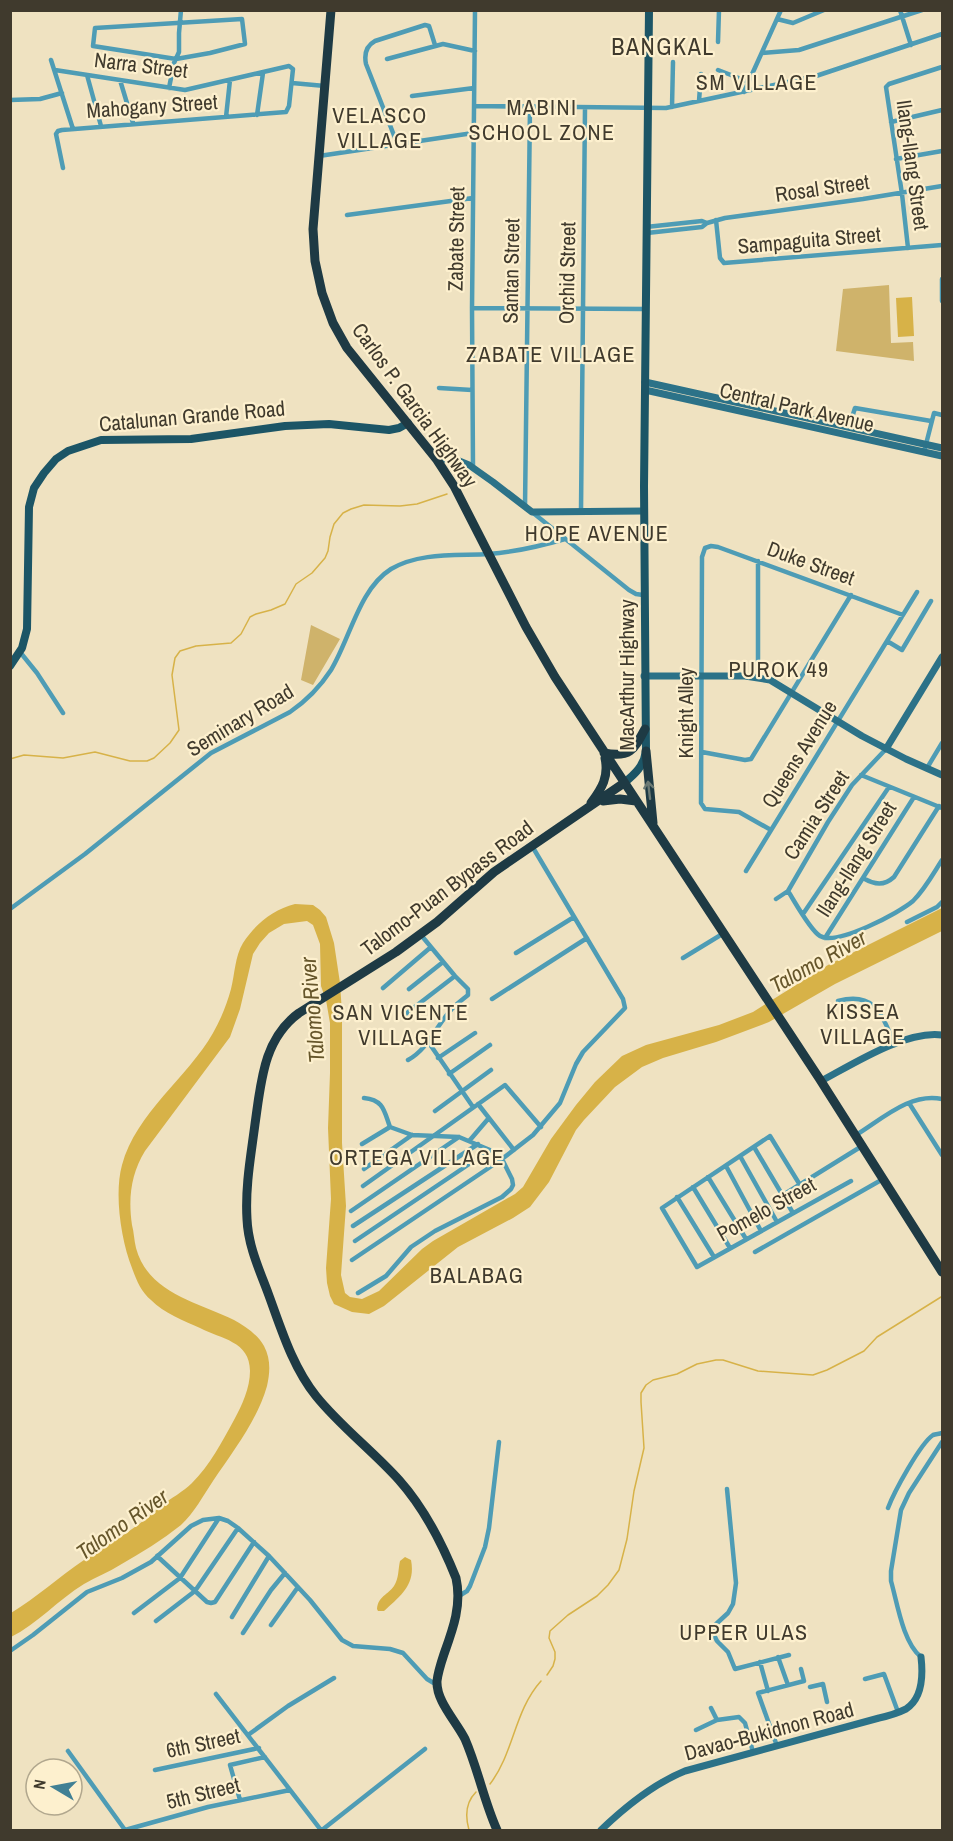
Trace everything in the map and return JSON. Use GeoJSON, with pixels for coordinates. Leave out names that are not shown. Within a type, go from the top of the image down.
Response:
{"type":"FeatureCollection","features":[{"type":"Feature","properties":{"kind":"highway","name":"Carlos P. Garcia Highway"},"geometry":{"type":"LineString","coordinates":[[331,10],[313,236],[315,261],[322,293],[333,323],[347,348],[437,460],[463,501],[544,660],[624,783]]}},
{"type":"Feature","properties":{"kind":"highway"},"geometry":{"type":"LineString","coordinates":[[586,810],[606,779],[607,768],[604,753],[617,755],[629,752],[645,729]]}},
{"type":"Feature","properties":{"kind":"highway"},"geometry":{"type":"LineString","coordinates":[[646,751],[654,828]]}},
{"type":"Feature","properties":{"kind":"highway"},"geometry":{"type":"LineString","coordinates":[[624,783],[725,933],[942,1272]]}},
{"type":"Feature","properties":{"kind":"highway","name":"Talomo-Puan Bypass Road"},"geometry":{"type":"LineString","coordinates":[[437,1685],[456,1616],[459,1596],[451,1565],[414,1498],[322,1403],[306,1383],[290,1353],[251,1245],[246,1194],[265,1065],[272,1043],[292,1018],[421,934],[494,872],[624,783]]}},
{"type":"Feature","properties":{"kind":"highway"},"geometry":{"type":"LineString","coordinates":[[595,804],[616,799],[636,801]]}},
{"type":"Feature","properties":{"kind":"highway"},"geometry":{"type":"LineString","coordinates":[[437,1685],[445,1706],[464,1738],[473,1759],[497,1830]]}},
{"type":"Feature","properties":{"kind":"main road","name":"MacArthur Highway"},"geometry":{"type":"LineString","coordinates":[[624,783],[641,766],[646,751],[644,511],[649,10]]}},
{"type":"Feature","properties":{"kind":"main road","name":"Catalunan Grande Road"},"geometry":{"type":"LineString","coordinates":[[10,666],[20,652],[26,635],[29,507],[34,489],[44,473],[56,459],[68,451],[89,442],[111,438],[179,440],[285,426],[329,424],[389,430],[408,423]]}},
{"type":"Feature","properties":{"kind":"street"},"geometry":{"type":"LineString","coordinates":[[169,88],[172,67],[179,52],[181,10]]}},
{"type":"Feature","properties":{"kind":"street","name":"Zabate Street"},"geometry":{"type":"LineString","coordinates":[[473,468],[475,10]]}},
{"type":"Feature","properties":{"kind":"street"},"geometry":{"type":"LineString","coordinates":[[718,10],[718,42]]}},
{"type":"Feature","properties":{"kind":"street"},"geometry":{"type":"LineString","coordinates":[[744,92],[781,10]]}},
{"type":"Feature","properties":{"kind":"street"},"geometry":{"type":"LineString","coordinates":[[777,20],[793,23],[824,10]]}},
{"type":"Feature","properties":{"kind":"street"},"geometry":{"type":"LineString","coordinates":[[900,10],[911,45]]}},
{"type":"Feature","properties":{"kind":"street"},"geometry":{"type":"LineString","coordinates":[[762,53],[799,50],[922,10]]}},
{"type":"Feature","properties":{"kind":"street"},"geometry":{"type":"LineString","coordinates":[[242,19],[245,44],[176,59],[93,46],[95,28],[180,22],[242,19]]}},
{"type":"Feature","properties":{"kind":"street"},"geometry":{"type":"LineString","coordinates":[[397,143],[366,64],[366,50],[375,41],[425,25],[430,29],[435,45]]}},
{"type":"Feature","properties":{"kind":"street"},"geometry":{"type":"LineString","coordinates":[[474,106],[672,107],[828,73],[942,34]]}},
{"type":"Feature","properties":{"kind":"street"},"geometry":{"type":"LineString","coordinates":[[387,59],[435,45],[448,45],[475,51]]}},
{"type":"Feature","properties":{"kind":"street"},"geometry":{"type":"LineString","coordinates":[[51,60],[74,129]]}},
{"type":"Feature","properties":{"kind":"street"},"geometry":{"type":"LineString","coordinates":[[672,107],[673,62]]}},
{"type":"Feature","properties":{"kind":"street","name":"Narra Street"},"geometry":{"type":"LineString","coordinates":[[55,70],[190,90],[292,67],[292,83]]}},
{"type":"Feature","properties":{"kind":"street","name":"Ilang-Ilang Street"},"geometry":{"type":"LineString","coordinates":[[908,248],[887,86],[942,68]]}},
{"type":"Feature","properties":{"kind":"street"},"geometry":{"type":"LineString","coordinates":[[718,70],[748,82]]}},
{"type":"Feature","properties":{"kind":"street"},"geometry":{"type":"LineString","coordinates":[[257,115],[263,73]]}},
{"type":"Feature","properties":{"kind":"street"},"geometry":{"type":"LineString","coordinates":[[699,101],[702,74]]}},
{"type":"Feature","properties":{"kind":"street"},"geometry":{"type":"LineString","coordinates":[[87,75],[101,126]]}},
{"type":"Feature","properties":{"kind":"street"},"geometry":{"type":"LineString","coordinates":[[120,80],[133,123]]}},
{"type":"Feature","properties":{"kind":"street"},"geometry":{"type":"LineString","coordinates":[[226,117],[230,80]]}},
{"type":"Feature","properties":{"kind":"street"},"geometry":{"type":"LineString","coordinates":[[292,83],[324,86]]}},
{"type":"Feature","properties":{"kind":"street","name":"Mahogany Street"},"geometry":{"type":"LineString","coordinates":[[63,168],[57,132],[62,130],[282,113],[287,111],[289,106],[292,83]]}},
{"type":"Feature","properties":{"kind":"street"},"geometry":{"type":"LineString","coordinates":[[412,96],[474,88]]}},
{"type":"Feature","properties":{"kind":"street"},"geometry":{"type":"LineString","coordinates":[[10,100],[40,99],[62,93]]}},
{"type":"Feature","properties":{"kind":"street","name":"Santan Street"},"geometry":{"type":"LineString","coordinates":[[529,509],[527,308],[530,107]]}},
{"type":"Feature","properties":{"kind":"street","name":"Orchid Street"},"geometry":{"type":"LineString","coordinates":[[580,512],[585,108]]}},
{"type":"Feature","properties":{"kind":"street"},"geometry":{"type":"LineString","coordinates":[[891,122],[942,110]]}},
{"type":"Feature","properties":{"kind":"street"},"geometry":{"type":"LineString","coordinates":[[318,156],[473,133]]}},
{"type":"Feature","properties":{"kind":"street"},"geometry":{"type":"LineString","coordinates":[[897,159],[942,151]]}},
{"type":"Feature","properties":{"kind":"street","name":"Rosal Street"},"geometry":{"type":"LineString","coordinates":[[646,230],[702,221],[707,223],[942,186]]}},
{"type":"Feature","properties":{"kind":"street"},"geometry":{"type":"LineString","coordinates":[[347,215],[473,198]]}},
{"type":"Feature","properties":{"kind":"street","name":"Sampaguita Street"},"geometry":{"type":"LineString","coordinates":[[716,220],[720,258],[724,263],[942,245]]}},
{"type":"Feature","properties":{"kind":"street"},"geometry":{"type":"LineString","coordinates":[[942,279],[942,301]]}},
{"type":"Feature","properties":{"kind":"street"},"geometry":{"type":"LineString","coordinates":[[472,308],[645,309]]}},
{"type":"Feature","properties":{"kind":"street","name":"Central Park Avenue"},"geometry":{"type":"LineString","coordinates":[[645,386],[924,448],[942,448]]}},
{"type":"Feature","properties":{"kind":"street"},"geometry":{"type":"LineString","coordinates":[[439,388],[472,390]]}},
{"type":"Feature","properties":{"kind":"street"},"geometry":{"type":"LineString","coordinates":[[849,428],[854,409],[857,408],[931,421]]}},
{"type":"Feature","properties":{"kind":"street"},"geometry":{"type":"LineString","coordinates":[[924,448],[934,414],[942,415]]}},
{"type":"Feature","properties":{"kind":"street","name":"Central Park Avenue"},"geometry":{"type":"LineString","coordinates":[[777,415],[849,428],[924,448],[942,456]]}},
{"type":"Feature","properties":{"kind":"street"},"geometry":{"type":"LineString","coordinates":[[437,460],[452,458],[473,468],[529,509],[629,590],[644,595]]}},
{"type":"Feature","properties":{"kind":"street"},"geometry":{"type":"LineString","coordinates":[[529,509],[580,512],[644,511]]}},
{"type":"Feature","properties":{"kind":"street","name":"Seminary Road"},"geometry":{"type":"LineString","coordinates":[[10,909],[85,854],[211,753],[302,704],[319,688],[331,669],[365,600],[381,576],[411,561],[452,555],[489,554],[565,539]]}},
{"type":"Feature","properties":{"kind":"street","name":"Duke Street"},"geometry":{"type":"LineString","coordinates":[[708,546],[715,546],[758,561],[903,615]]}},
{"type":"Feature","properties":{"kind":"street","name":"Knight Alley"},"geometry":{"type":"LineString","coordinates":[[708,546],[702,557],[700,801],[703,807],[739,812],[771,830]]}},
{"type":"Feature","properties":{"kind":"street"},"geometry":{"type":"LineString","coordinates":[[758,561],[758,678]]}},
{"type":"Feature","properties":{"kind":"street","name":"Queens Avenue"},"geometry":{"type":"LineString","coordinates":[[746,871],[839,723],[917,592]]}},
{"type":"Feature","properties":{"kind":"street"},"geometry":{"type":"LineString","coordinates":[[702,752],[745,760],[751,759],[851,595]]}},
{"type":"Feature","properties":{"kind":"street"},"geometry":{"type":"LineString","coordinates":[[887,641],[902,650],[931,601]]}},
{"type":"Feature","properties":{"kind":"street"},"geometry":{"type":"LineString","coordinates":[[20,652],[38,674],[63,713]]}},
{"type":"Feature","properties":{"kind":"street"},"geometry":{"type":"LineString","coordinates":[[886,749],[942,657]]}},
{"type":"Feature","properties":{"kind":"street"},"geometry":{"type":"LineString","coordinates":[[644,676],[758,678],[776,683],[839,723],[886,749],[942,775]]}},
{"type":"Feature","properties":{"kind":"street"},"geometry":{"type":"LineString","coordinates":[[927,768],[942,743]]}},
{"type":"Feature","properties":{"kind":"street","name":"Camia Street"},"geometry":{"type":"LineString","coordinates":[[776,899],[788,891],[828,822],[861,774],[886,749]]}},
{"type":"Feature","properties":{"kind":"street"},"geometry":{"type":"LineString","coordinates":[[861,774],[941,807],[894,877],[888,882],[876,884],[863,878]]}},
{"type":"Feature","properties":{"kind":"street"},"geometry":{"type":"LineString","coordinates":[[803,914],[889,786]]}},
{"type":"Feature","properties":{"kind":"street","name":"Ilang-Ilang Street"},"geometry":{"type":"LineString","coordinates":[[825,938],[914,796]]}},
{"type":"Feature","properties":{"kind":"street"},"geometry":{"type":"LineString","coordinates":[[352,1260],[502,1159],[541,1127],[561,1103],[583,1052],[625,1008],[623,999],[531,846]]}},
{"type":"Feature","properties":{"kind":"street"},"geometry":{"type":"LineString","coordinates":[[788,891],[818,934],[825,938],[845,935],[879,922],[911,903],[942,860]]}},
{"type":"Feature","properties":{"kind":"street"},"geometry":{"type":"LineString","coordinates":[[936,869],[942,875]]}},
{"type":"Feature","properties":{"kind":"street"},"geometry":{"type":"LineString","coordinates":[[907,922],[937,907],[942,902]]}},
{"type":"Feature","properties":{"kind":"street"},"geometry":{"type":"LineString","coordinates":[[516,953],[574,916]]}},
{"type":"Feature","properties":{"kind":"street"},"geometry":{"type":"LineString","coordinates":[[683,958],[725,933]]}},
{"type":"Feature","properties":{"kind":"street"},"geometry":{"type":"LineString","coordinates":[[408,1060],[429,1043],[434,1031],[452,1008],[468,995],[468,989],[421,934]]}},
{"type":"Feature","properties":{"kind":"street"},"geometry":{"type":"LineString","coordinates":[[492,999],[587,938]]}},
{"type":"Feature","properties":{"kind":"street"},"geometry":{"type":"LineString","coordinates":[[383,988],[431,947]]}},
{"type":"Feature","properties":{"kind":"street"},"geometry":{"type":"LineString","coordinates":[[410,989],[443,962]]}},
{"type":"Feature","properties":{"kind":"street"},"geometry":{"type":"LineString","coordinates":[[403,1016],[455,976]]}},
{"type":"Feature","properties":{"kind":"street"},"geometry":{"type":"LineString","coordinates":[[838,1001],[855,999],[873,1004],[879,1011],[895,1045]]}},
{"type":"Feature","properties":{"kind":"street"},"geometry":{"type":"LineString","coordinates":[[438,1058],[475,1033]]}},
{"type":"Feature","properties":{"kind":"street"},"geometry":{"type":"LineString","coordinates":[[821,1081],[870,1055],[918,1036],[942,1035]]}},
{"type":"Feature","properties":{"kind":"street"},"geometry":{"type":"LineString","coordinates":[[429,1043],[462,1091],[514,1150]]}},
{"type":"Feature","properties":{"kind":"street"},"geometry":{"type":"LineString","coordinates":[[449,1074],[490,1045]]}},
{"type":"Feature","properties":{"kind":"street"},"geometry":{"type":"LineString","coordinates":[[435,1111],[491,1070]]}},
{"type":"Feature","properties":{"kind":"street"},"geometry":{"type":"LineString","coordinates":[[363,1186],[505,1085],[541,1127]]}},
{"type":"Feature","properties":{"kind":"street"},"geometry":{"type":"LineString","coordinates":[[856,1136],[909,1103],[927,1097],[942,1099]]}},
{"type":"Feature","properties":{"kind":"street"},"geometry":{"type":"LineString","coordinates":[[358,1293],[386,1276],[411,1247],[435,1231],[502,1197],[513,1185],[497,1153],[459,1137],[412,1135],[390,1127],[380,1104],[373,1099],[364,1098]]}},
{"type":"Feature","properties":{"kind":"street"},"geometry":{"type":"LineString","coordinates":[[909,1103],[942,1155]]}},
{"type":"Feature","properties":{"kind":"street"},"geometry":{"type":"LineString","coordinates":[[470,1140],[488,1119]]}},
{"type":"Feature","properties":{"kind":"street"},"geometry":{"type":"LineString","coordinates":[[362,1144],[390,1127]]}},
{"type":"Feature","properties":{"kind":"street"},"geometry":{"type":"LineString","coordinates":[[364,1169],[412,1135]]}},
{"type":"Feature","properties":{"kind":"street"},"geometry":{"type":"LineString","coordinates":[[714,1257],[678,1197],[770,1136],[800,1185]]}},
{"type":"Feature","properties":{"kind":"street"},"geometry":{"type":"LineString","coordinates":[[351,1211],[459,1137]]}},
{"type":"Feature","properties":{"kind":"street"},"geometry":{"type":"LineString","coordinates":[[354,1226],[478,1144]]}},
{"type":"Feature","properties":{"kind":"street"},"geometry":{"type":"LineString","coordinates":[[783,1195],[862,1146]]}},
{"type":"Feature","properties":{"kind":"street"},"geometry":{"type":"LineString","coordinates":[[754,1147],[793,1213]]}},
{"type":"Feature","properties":{"kind":"street"},"geometry":{"type":"LineString","coordinates":[[355,1241],[490,1150]]}},
{"type":"Feature","properties":{"kind":"street"},"geometry":{"type":"LineString","coordinates":[[740,1156],[777,1222]]}},
{"type":"Feature","properties":{"kind":"street"},"geometry":{"type":"LineString","coordinates":[[726,1166],[761,1231]]}},
{"type":"Feature","properties":{"kind":"street"},"geometry":{"type":"LineString","coordinates":[[708,1177],[746,1239]]}},
{"type":"Feature","properties":{"kind":"street"},"geometry":{"type":"LineString","coordinates":[[755,1252],[883,1179]]}},
{"type":"Feature","properties":{"kind":"street","name":"Pomelo Street"},"geometry":{"type":"LineString","coordinates":[[678,1197],[662,1208],[697,1267],[851,1181]]}},
{"type":"Feature","properties":{"kind":"street"},"geometry":{"type":"LineString","coordinates":[[693,1187],[730,1248]]}},
{"type":"Feature","properties":{"kind":"street"},"geometry":{"type":"LineString","coordinates":[[888,1508],[896,1487],[926,1444],[933,1436],[942,1433]]}},
{"type":"Feature","properties":{"kind":"street"},"geometry":{"type":"LineString","coordinates":[[459,1596],[470,1586],[487,1538],[499,1442]]}},
{"type":"Feature","properties":{"kind":"street"},"geometry":{"type":"LineString","coordinates":[[921,1657],[914,1651],[908,1638],[891,1581],[891,1571],[901,1510],[909,1493],[942,1442]]}},
{"type":"Feature","properties":{"kind":"street"},"geometry":{"type":"LineString","coordinates":[[727,1489],[736,1583],[733,1604],[728,1613],[717,1623],[713,1633],[717,1641],[728,1652],[735,1668],[789,1655]]}},
{"type":"Feature","properties":{"kind":"street"},"geometry":{"type":"LineString","coordinates":[[134,1613],[180,1578],[219,1518]]}},
{"type":"Feature","properties":{"kind":"street"},"geometry":{"type":"LineString","coordinates":[[10,1651],[87,1592],[143,1567],[191,1526],[203,1520],[219,1518],[238,1528],[269,1556],[336,1634],[348,1644],[390,1649],[403,1653],[427,1679],[437,1685]]}},
{"type":"Feature","properties":{"kind":"street"},"geometry":{"type":"LineString","coordinates":[[156,1621],[195,1591],[238,1528]]}},
{"type":"Feature","properties":{"kind":"street"},"geometry":{"type":"LineString","coordinates":[[157,1556],[207,1602],[213,1603],[254,1542]]}},
{"type":"Feature","properties":{"kind":"street"},"geometry":{"type":"LineString","coordinates":[[231,1617],[269,1556]]}},
{"type":"Feature","properties":{"kind":"street"},"geometry":{"type":"LineString","coordinates":[[243,1633],[285,1573]]}},
{"type":"Feature","properties":{"kind":"street"},"geometry":{"type":"LineString","coordinates":[[271,1625],[298,1587]]}},
{"type":"Feature","properties":{"kind":"street"},"geometry":{"type":"LineString","coordinates":[[778,1657],[788,1685]]}},
{"type":"Feature","properties":{"kind":"street","name":"Davao-Bukidnon Road"},"geometry":{"type":"LineString","coordinates":[[602,1830],[635,1801],[669,1778],[697,1767],[907,1708],[914,1701],[918,1692],[922,1674],[921,1657]]}},
{"type":"Feature","properties":{"kind":"street"},"geometry":{"type":"LineString","coordinates":[[760,1662],[768,1691]]}},
{"type":"Feature","properties":{"kind":"street"},"geometry":{"type":"LineString","coordinates":[[777,1746],[758,1693],[804,1681],[801,1669]]}},
{"type":"Feature","properties":{"kind":"street"},"geometry":{"type":"LineString","coordinates":[[865,1679],[884,1674],[898,1712]]}},
{"type":"Feature","properties":{"kind":"street"},"geometry":{"type":"LineString","coordinates":[[248,1735],[303,1695],[334,1678]]}},
{"type":"Feature","properties":{"kind":"street"},"geometry":{"type":"LineString","coordinates":[[810,1687],[824,1684],[827,1702]]}},
{"type":"Feature","properties":{"kind":"street"},"geometry":{"type":"LineString","coordinates":[[216,1694],[321,1830],[425,1749]]}},
{"type":"Feature","properties":{"kind":"street"},"geometry":{"type":"LineString","coordinates":[[711,1708],[717,1720]]}},
{"type":"Feature","properties":{"kind":"street"},"geometry":{"type":"LineString","coordinates":[[696,1730],[717,1720],[734,1717],[742,1719],[753,1752]]}},
{"type":"Feature","properties":{"kind":"street","name":"6th Street"},"geometry":{"type":"LineString","coordinates":[[155,1770],[259,1748]]}},
{"type":"Feature","properties":{"kind":"street"},"geometry":{"type":"LineString","coordinates":[[68,1751],[125,1830]]}},
{"type":"Feature","properties":{"kind":"street"},"geometry":{"type":"LineString","coordinates":[[240,1800],[230,1765],[266,1757]]}},
{"type":"Feature","properties":{"kind":"street","name":"5th Street"},"geometry":{"type":"LineString","coordinates":[[125,1830],[240,1800],[291,1790]]}},
{"type":"Feature","properties":{"kind":"street"},"geometry":{"type":"LineString","coordinates":[[148,1824],[153,1830]]}},
{"type":"Feature","properties":{"kind":"shaded area"},"geometry":{"type":"Polygon","coordinates":[[[889,285],[891,343],[913,342],[914,361],[836,351],[843,289],[889,285]]]}},
{"type":"Feature","properties":{"kind":"shaded area"},"geometry":{"type":"Polygon","coordinates":[[[912,297],[914,336],[898,337],[896,298],[912,297]]]}},
{"type":"Feature","properties":{"kind":"shaded area"},"geometry":{"type":"Polygon","coordinates":[[[311,625],[340,639],[313,685],[301,680],[311,625]]]}},
{"type":"Feature","properties":{"kind":"shaded area"},"geometry":{"type":"Polygon","coordinates":[[[295,904],[313,905],[320,910],[326,917],[334,943],[342,1013],[342,1143],[346,1206],[341,1275],[345,1293],[350,1297],[362,1299],[379,1291],[433,1241],[515,1194],[523,1187],[551,1139],[576,1105],[595,1082],[622,1056],[646,1045],[719,1025],[753,1012],[828,965],[942,908],[942,931],[835,984],[769,1022],[642,1067],[615,1087],[576,1130],[549,1182],[530,1207],[458,1247],[384,1306],[369,1314],[352,1312],[334,1304],[327,1283],[331,1199],[328,1128],[330,1023],[321,986],[320,944],[313,925],[307,921],[284,924],[269,933],[253,954],[240,1009],[230,1037],[145,1151],[136,1168],[130,1205],[136,1248],[151,1276],[176,1294],[238,1322],[261,1342],[268,1356],[269,1366],[263,1399],[251,1424],[194,1510],[181,1525],[136,1556],[84,1584],[11,1637],[11,1613],[84,1560],[124,1535],[192,1483],[215,1453],[245,1396],[249,1384],[249,1361],[240,1347],[168,1313],[147,1297],[139,1285],[128,1257],[122,1231],[119,1203],[120,1177],[129,1146],[139,1129],[216,1028],[228,1000],[243,943],[266,918],[295,904]]]}},
{"type":"Feature","properties":{"kind":"shaded area"},"geometry":{"type":"Polygon","coordinates":[[[405,1557],[411,1560],[409,1583],[401,1595],[384,1611],[378,1611],[379,1601],[394,1586],[400,1561],[405,1557]]]}},
{"type":"Feature","properties":{"kind":"waterway"},"geometry":{"type":"LineString","coordinates":[[10,759],[24,755],[63,758],[95,752],[130,761],[147,761],[154,758],[170,743],[179,730],[172,675],[175,658],[180,651],[196,646],[231,643],[241,634],[250,617],[285,604],[296,584],[312,573],[325,558],[334,524],[343,513],[364,505],[417,504],[447,494]]}},
{"type":"Feature","properties":{"kind":"waterway"},"geometry":{"type":"LineString","coordinates":[[547,1675],[555,1659],[555,1652],[549,1638],[550,1631],[568,1615],[597,1596],[619,1570],[644,1448],[641,1393],[646,1385],[653,1380],[677,1374],[697,1364],[716,1360],[758,1371],[813,1375],[864,1351],[877,1337],[941,1297]]}},
{"type":"Feature","properties":{"kind":"waterway"},"geometry":{"type":"LineString","coordinates":[[490,1784],[504,1759],[525,1705],[541,1681]]}},
{"type":"Feature","properties":{"kind":"waterway"},"geometry":{"type":"LineString","coordinates":[[469,1830],[467,1810],[476,1792]]}},
{"type":"Feature","properties":{"kind":"district","name":"BANGKAL"},"geometry":{"type":"Point","coordinates":[663,46]}},
{"type":"Feature","properties":{"kind":"district","name":"SM VILLAGE"},"geometry":{"type":"Point","coordinates":[757,82]}},
{"type":"Feature","properties":{"kind":"district","name":"MABINI SCHOOL ZONE"},"geometry":{"type":"Point","coordinates":[542,120]}},
{"type":"Feature","properties":{"kind":"district","name":"VELASCO VILLAGE"},"geometry":{"type":"Point","coordinates":[380,128]}},
{"type":"Feature","properties":{"kind":"district","name":"ZABATE VILLAGE"},"geometry":{"type":"Point","coordinates":[551,354]}},
{"type":"Feature","properties":{"kind":"district","name":"HOPE AVENUE"},"geometry":{"type":"Point","coordinates":[597,533]}},
{"type":"Feature","properties":{"kind":"district","name":"PUROK 49"},"geometry":{"type":"Point","coordinates":[779,669]}},
{"type":"Feature","properties":{"kind":"district","name":"SAN VICENTE VILLAGE"},"geometry":{"type":"Point","coordinates":[401,1024]}},
{"type":"Feature","properties":{"kind":"district","name":"KISSEA VILLAGE"},"geometry":{"type":"Point","coordinates":[863,1024]}},
{"type":"Feature","properties":{"kind":"district","name":"ORTEGA VILLAGE"},"geometry":{"type":"Point","coordinates":[417,1157]}},
{"type":"Feature","properties":{"kind":"district","name":"BALABAG"},"geometry":{"type":"Point","coordinates":[477,1275]}},
{"type":"Feature","properties":{"kind":"district","name":"UPPER ULAS"},"geometry":{"type":"Point","coordinates":[744,1632]}},
{"type":"Feature","properties":{"kind":"water label","name":"Talomo River"},"geometry":{"type":"Point","coordinates":[818,961]}},
{"type":"Feature","properties":{"kind":"water label","name":"Talomo River"},"geometry":{"type":"Point","coordinates":[312,1010]}},
{"type":"Feature","properties":{"kind":"water label","name":"Talomo River"},"geometry":{"type":"Point","coordinates":[122,1524]}}]}
